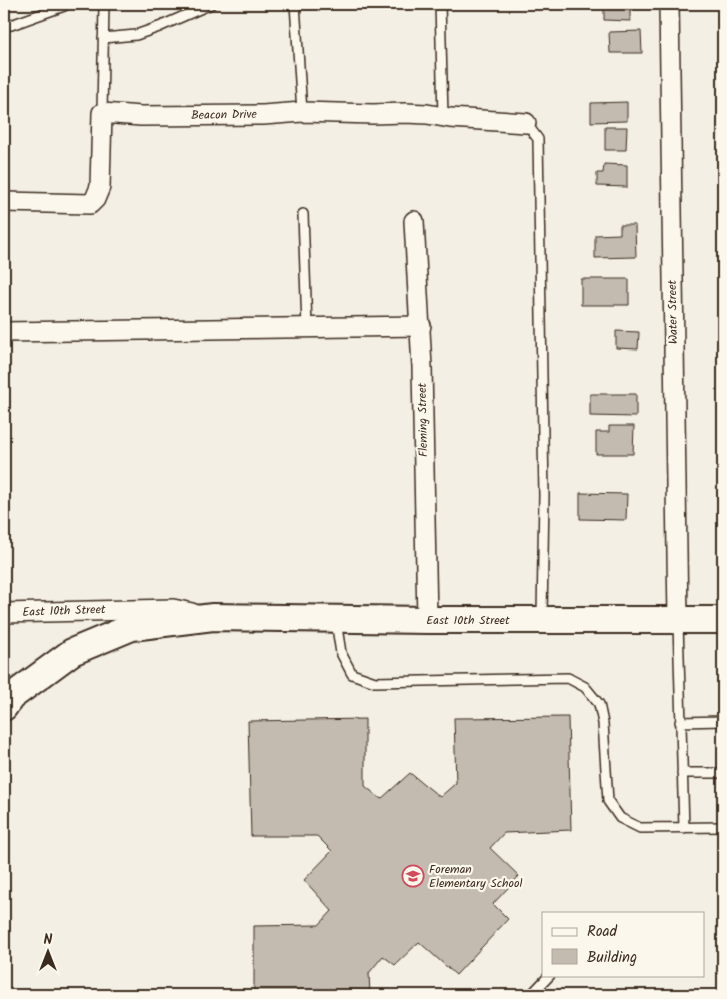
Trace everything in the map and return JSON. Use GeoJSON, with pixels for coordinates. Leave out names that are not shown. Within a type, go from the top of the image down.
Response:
{"type":"FeatureCollection","features":[{"type":"Feature","properties":{"kind":"main road","name":"East 10th Street"},"geometry":{"type":"LineString","coordinates":[[6,698],[72,652],[132,627],[213,617],[427,620],[723,620]]}},
{"type":"Feature","properties":{"kind":"street","name":"Water Street"},"geometry":{"type":"LineString","coordinates":[[669,4],[678,620]]}},
{"type":"Feature","properties":{"kind":"street","name":"Beacon Drive"},"geometry":{"type":"LineString","coordinates":[[102,113],[141,116],[262,115],[302,112],[373,114],[405,112],[526,123]]}},
{"type":"Feature","properties":{"kind":"street"},"geometry":{"type":"LineString","coordinates":[[4,202],[90,204],[95,199],[100,187],[102,113]]}},
{"type":"Feature","properties":{"kind":"street","name":"Fleming Street"},"geometry":{"type":"LineString","coordinates":[[414,221],[421,326],[427,620]]}},
{"type":"Feature","properties":{"kind":"street"},"geometry":{"type":"LineString","coordinates":[[4,332],[421,326]]}},
{"type":"Feature","properties":{"kind":"street","name":"East 10th Street"},"geometry":{"type":"LineString","coordinates":[[4,613],[173,609],[213,617]]}},
{"type":"Feature","properties":{"kind":"lane"},"geometry":{"type":"LineString","coordinates":[[102,113],[104,4]]}},
{"type":"Feature","properties":{"kind":"lane"},"geometry":{"type":"LineString","coordinates":[[103,38],[136,35],[211,4]]}},
{"type":"Feature","properties":{"kind":"lane"},"geometry":{"type":"LineString","coordinates":[[295,4],[302,112]]}},
{"type":"Feature","properties":{"kind":"lane"},"geometry":{"type":"LineString","coordinates":[[440,4],[442,116]]}},
{"type":"Feature","properties":{"kind":"lane"},"geometry":{"type":"LineString","coordinates":[[4,26],[12,25],[64,6]]}},
{"type":"Feature","properties":{"kind":"lane"},"geometry":{"type":"LineString","coordinates":[[526,123],[538,139],[544,495],[542,620]]}},
{"type":"Feature","properties":{"kind":"lane"},"geometry":{"type":"LineString","coordinates":[[303,214],[307,327]]}},
{"type":"Feature","properties":{"kind":"lane"},"geometry":{"type":"LineString","coordinates":[[336,618],[341,653],[352,674],[375,682],[568,678],[586,687],[599,704],[603,723],[608,801],[620,818],[640,828],[723,827]]}},
{"type":"Feature","properties":{"kind":"lane"},"geometry":{"type":"LineString","coordinates":[[678,620],[684,828]]}},
{"type":"Feature","properties":{"kind":"lane"},"geometry":{"type":"LineString","coordinates":[[680,722],[723,721]]}},
{"type":"Feature","properties":{"kind":"lane"},"geometry":{"type":"LineString","coordinates":[[682,773],[723,773]]}},
{"type":"Feature","properties":{"kind":"lane"},"geometry":{"type":"LineString","coordinates":[[531,995],[549,976]]}},
{"type":"Feature","properties":{"kind":"building"},"geometry":{"type":"Polygon","coordinates":[[[604,4],[630,4],[630,21],[604,20],[604,4]]]}},
{"type":"Feature","properties":{"kind":"building"},"geometry":{"type":"Polygon","coordinates":[[[641,31],[642,53],[610,53],[609,32],[641,31]]]}},
{"type":"Feature","properties":{"kind":"building"},"geometry":{"type":"Polygon","coordinates":[[[721,51],[723,51],[723,80],[721,80],[721,51]]]}},
{"type":"Feature","properties":{"kind":"building"},"geometry":{"type":"Polygon","coordinates":[[[627,102],[627,121],[591,122],[591,103],[627,102]]]}},
{"type":"Feature","properties":{"kind":"building"},"geometry":{"type":"Polygon","coordinates":[[[605,127],[627,127],[626,150],[605,150],[605,127]]]}},
{"type":"Feature","properties":{"kind":"building"},"geometry":{"type":"Polygon","coordinates":[[[604,164],[627,165],[627,187],[597,186],[597,173],[603,173],[604,164]]]}},
{"type":"Feature","properties":{"kind":"building"},"geometry":{"type":"Polygon","coordinates":[[[723,172],[723,197],[722,197],[723,172]]]}},
{"type":"Feature","properties":{"kind":"building"},"geometry":{"type":"Polygon","coordinates":[[[620,225],[635,225],[636,257],[595,258],[595,235],[620,234],[620,225]]]}},
{"type":"Feature","properties":{"kind":"building"},"geometry":{"type":"Polygon","coordinates":[[[581,279],[629,279],[629,305],[581,305],[581,279]]]}},
{"type":"Feature","properties":{"kind":"building"},"geometry":{"type":"Polygon","coordinates":[[[616,331],[639,332],[638,349],[616,348],[616,331]]]}},
{"type":"Feature","properties":{"kind":"building"},"geometry":{"type":"Polygon","coordinates":[[[590,394],[636,394],[636,417],[590,416],[590,394]]]}},
{"type":"Feature","properties":{"kind":"building"},"geometry":{"type":"Polygon","coordinates":[[[609,426],[634,426],[633,454],[596,454],[596,432],[609,432],[609,426]]]}},
{"type":"Feature","properties":{"kind":"building"},"geometry":{"type":"Polygon","coordinates":[[[580,493],[627,494],[626,520],[580,519],[580,493]]]}},
{"type":"Feature","properties":{"kind":"building"},"geometry":{"type":"Polygon","coordinates":[[[568,717],[571,830],[504,833],[490,848],[519,876],[493,904],[508,919],[456,975],[419,942],[395,965],[383,956],[369,973],[370,995],[254,995],[254,926],[319,925],[332,911],[304,880],[332,851],[317,836],[251,836],[248,721],[365,719],[365,786],[381,799],[410,773],[440,797],[456,783],[454,718],[568,717]]]}},
{"type":"Feature","properties":{"kind":"place","name":"Foreman Elementary School"},"geometry":{"type":"Point","coordinates":[413,876]}}]}
